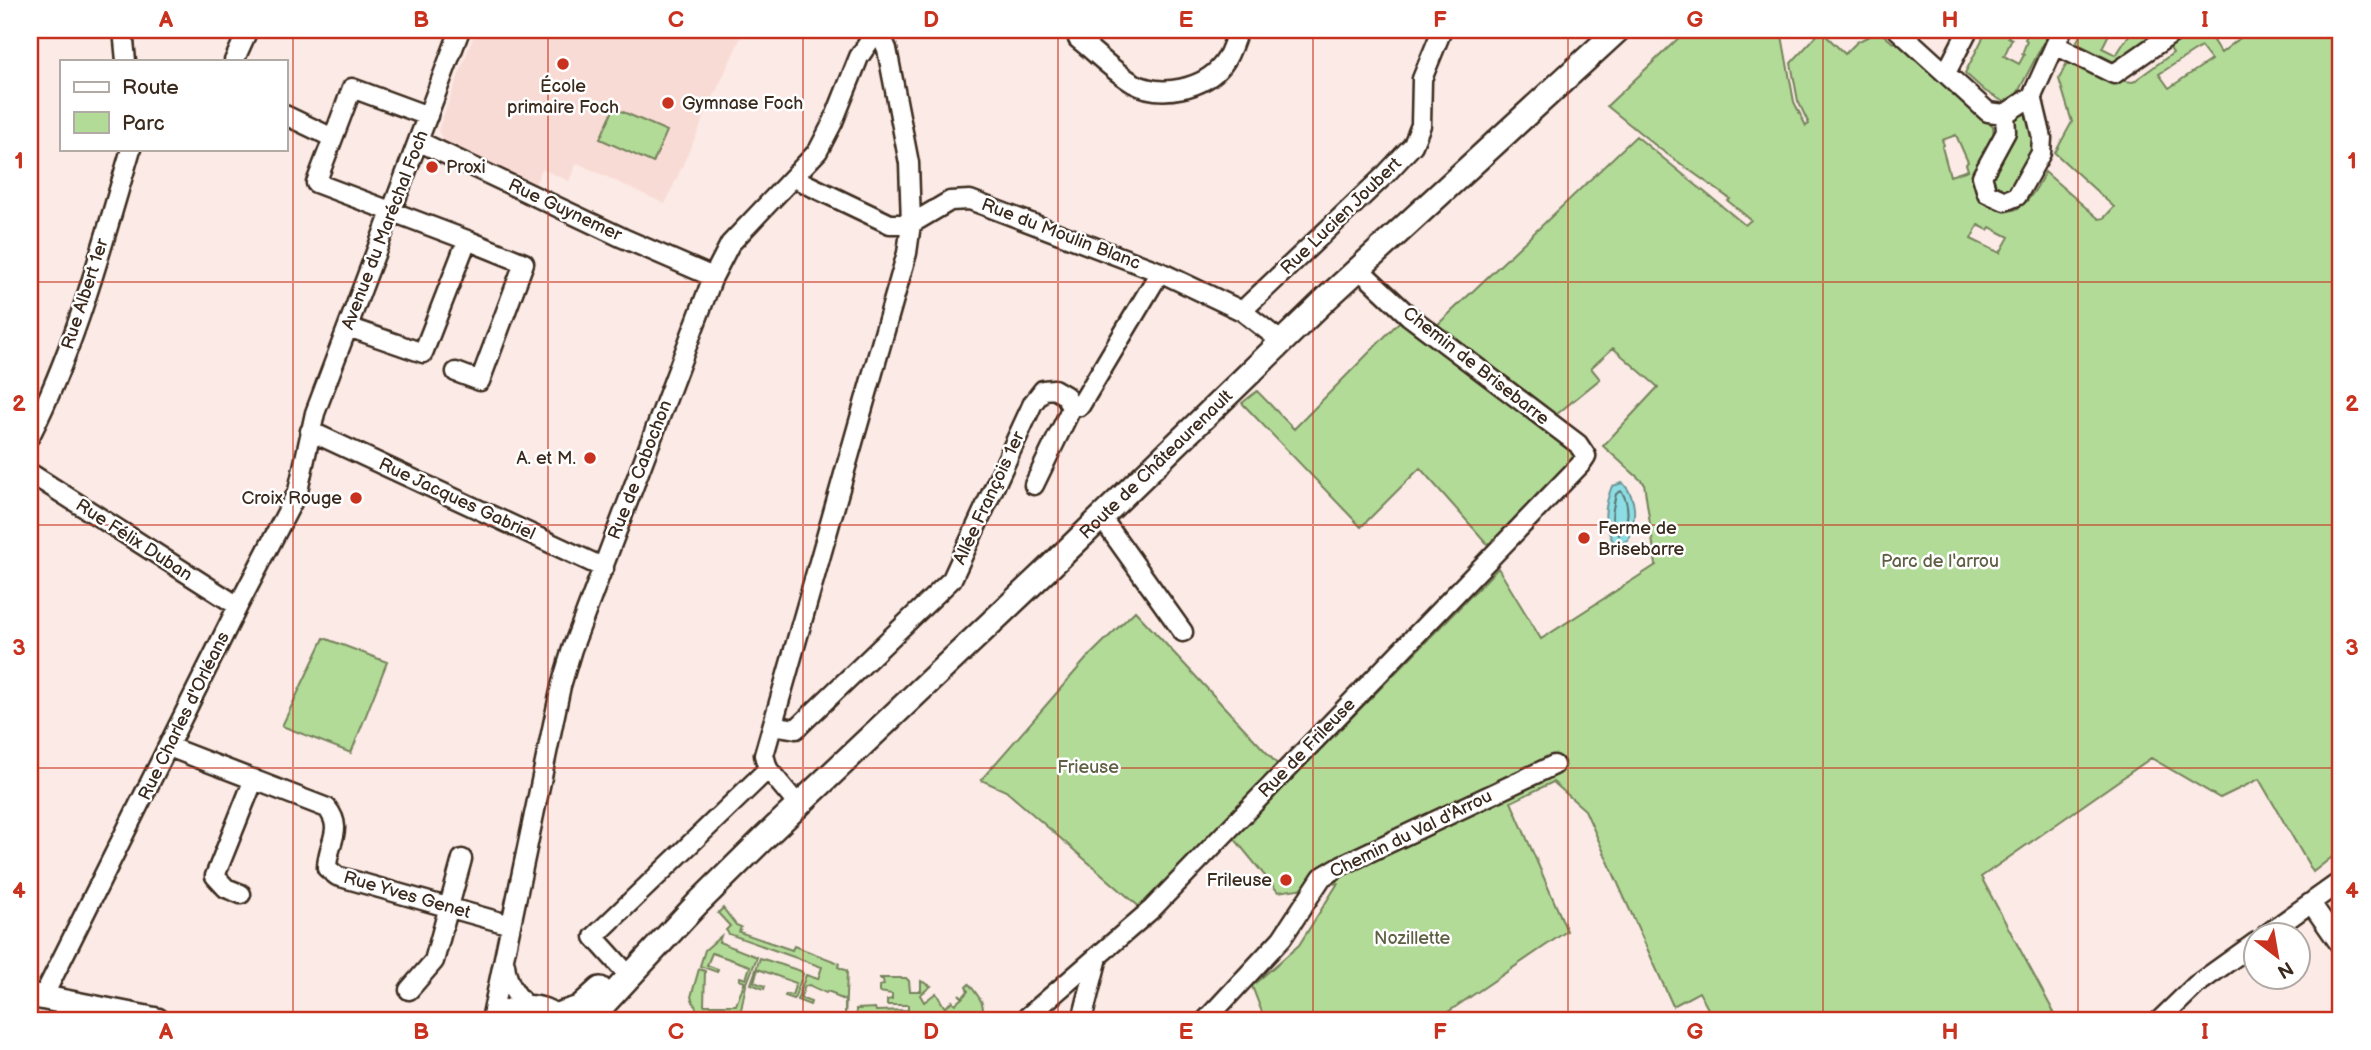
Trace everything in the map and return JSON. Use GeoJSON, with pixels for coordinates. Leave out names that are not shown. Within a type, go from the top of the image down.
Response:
{"type":"FeatureCollection","features":[{"type":"Feature","properties":{"kind":"main road","name":"Route de Châteaurenault"},"geometry":{"type":"LineString","coordinates":[[589,1020],[697,904],[798,805],[1359,269],[1618,30]]}},
{"type":"Feature","properties":{"kind":"main road","name":"Route de Châteaurenault"},"geometry":{"type":"LineString","coordinates":[[556,1018],[579,1009],[697,904]]}},
{"type":"Feature","properties":{"kind":"main road"},"geometry":{"type":"LineString","coordinates":[[34,998],[157,1020]]}},
{"type":"Feature","properties":{"kind":"main road"},"geometry":{"type":"LineString","coordinates":[[493,1020],[513,1009],[527,1007],[537,1008],[556,1018]]}},
{"type":"Feature","properties":{"kind":"street"},"geometry":{"type":"LineString","coordinates":[[123,30],[126,60]]}},
{"type":"Feature","properties":{"kind":"street"},"geometry":{"type":"LineString","coordinates":[[234,60],[248,30]]}},
{"type":"Feature","properties":{"kind":"street","name":"Avenue du Maréchal Foch"},"geometry":{"type":"LineString","coordinates":[[310,431],[460,30]]}},
{"type":"Feature","properties":{"kind":"street"},"geometry":{"type":"LineString","coordinates":[[622,968],[594,937],[766,762],[773,725],[907,253],[911,224],[909,163],[887,49],[876,30]]}},
{"type":"Feature","properties":{"kind":"street","name":"Rue de Cabochon"},"geometry":{"type":"LineString","coordinates":[[493,1020],[561,686],[572,649],[713,277],[730,244],[818,151],[833,122],[859,57],[876,30]]}},
{"type":"Feature","properties":{"kind":"street"},"geometry":{"type":"LineString","coordinates":[[1078,39],[1136,85],[1182,89],[1199,83],[1224,63],[1238,30]]}},
{"type":"Feature","properties":{"kind":"street","name":"Rue Lucien Joubert"},"geometry":{"type":"LineString","coordinates":[[1242,311],[1413,145],[1421,125],[1422,79],[1442,30]]}},
{"type":"Feature","properties":{"kind":"street"},"geometry":{"type":"LineString","coordinates":[[1898,30],[1989,112],[2005,114],[2032,96],[2058,37],[2114,74],[2177,30]]}},
{"type":"Feature","properties":{"kind":"street"},"geometry":{"type":"LineString","coordinates":[[1946,73],[1968,30]]}},
{"type":"Feature","properties":{"kind":"street"},"geometry":{"type":"LineString","coordinates":[[428,116],[352,88],[316,183],[524,263],[480,381],[456,372]]}},
{"type":"Feature","properties":{"kind":"street"},"geometry":{"type":"LineString","coordinates":[[2005,114],[2006,132],[1982,176],[1987,193],[2005,201],[2017,196],[2041,153],[2042,138],[2032,96]]}},
{"type":"Feature","properties":{"kind":"street"},"geometry":{"type":"LineString","coordinates":[[287,116],[332,138]]}},
{"type":"Feature","properties":{"kind":"street","name":"Rue Guynemer"},"geometry":{"type":"LineString","coordinates":[[418,141],[623,238],[713,277]]}},
{"type":"Feature","properties":{"kind":"street","name":"Rue Albert 1er"},"geometry":{"type":"LineString","coordinates":[[30,436],[50,396],[85,300],[131,150]]}},
{"type":"Feature","properties":{"kind":"street"},"geometry":{"type":"LineString","coordinates":[[796,176],[802,182],[890,224],[911,224]]}},
{"type":"Feature","properties":{"kind":"street","name":"Rue du Moulin Blanc"},"geometry":{"type":"LineString","coordinates":[[911,224],[950,201],[970,200],[1160,272],[1242,311],[1282,342]]}},
{"type":"Feature","properties":{"kind":"street"},"geometry":{"type":"LineString","coordinates":[[348,327],[423,354],[467,240]]}},
{"type":"Feature","properties":{"kind":"street","name":"Chemin de Brisebarre"},"geometry":{"type":"LineString","coordinates":[[1359,269],[1409,316],[1578,444],[1586,456],[1580,465]]}},
{"type":"Feature","properties":{"kind":"street"},"geometry":{"type":"LineString","coordinates":[[1080,406],[1160,272]]}},
{"type":"Feature","properties":{"kind":"street","name":"Allée François 1er"},"geometry":{"type":"LineString","coordinates":[[773,725],[796,729],[952,579],[1033,403],[1043,390],[1054,389],[1066,396],[1071,409],[1034,485]]}},
{"type":"Feature","properties":{"kind":"street","name":"Rue Jacques Gabriel"},"geometry":{"type":"LineString","coordinates":[[310,431],[604,568]]}},
{"type":"Feature","properties":{"kind":"street","name":"Rue Charles d'Orléans"},"geometry":{"type":"LineString","coordinates":[[34,998],[169,747],[298,491],[310,431]]}},
{"type":"Feature","properties":{"kind":"street","name":"Rue de Frileuse"},"geometry":{"type":"LineString","coordinates":[[1024,1020],[1152,909],[1580,465]]}},
{"type":"Feature","properties":{"kind":"street","name":"Rue Félix Duban"},"geometry":{"type":"LineString","coordinates":[[30,473],[238,606]]}},
{"type":"Feature","properties":{"kind":"street"},"geometry":{"type":"LineString","coordinates":[[1101,517],[1184,632]]}},
{"type":"Feature","properties":{"kind":"street","name":"Rue Yves Genet"},"geometry":{"type":"LineString","coordinates":[[169,747],[327,808],[335,818],[337,827],[327,855],[327,868],[337,876],[511,925]]}},
{"type":"Feature","properties":{"kind":"street"},"geometry":{"type":"LineString","coordinates":[[766,762],[798,805]]}},
{"type":"Feature","properties":{"kind":"street","name":"Chemin du Val d'Arrou"},"geometry":{"type":"LineString","coordinates":[[1206,1020],[1282,939],[1322,877],[1342,865],[1554,765]]}},
{"type":"Feature","properties":{"kind":"street"},"geometry":{"type":"LineString","coordinates":[[241,894],[226,888],[215,876],[254,779]]}},
{"type":"Feature","properties":{"kind":"street"},"geometry":{"type":"LineString","coordinates":[[409,990],[434,961],[462,859]]}},
{"type":"Feature","properties":{"kind":"street"},"geometry":{"type":"LineString","coordinates":[[2287,920],[2341,881]]}},
{"type":"Feature","properties":{"kind":"street"},"geometry":{"type":"LineString","coordinates":[[2311,903],[2341,946]]}},
{"type":"Feature","properties":{"kind":"street"},"geometry":{"type":"LineString","coordinates":[[2160,1020],[2196,985],[2242,952]]}},
{"type":"Feature","properties":{"kind":"street","name":"Rue de Cabochon"},"geometry":{"type":"LineString","coordinates":[[505,957],[507,979],[512,990],[527,1007]]}},
{"type":"Feature","properties":{"kind":"street"},"geometry":{"type":"LineString","coordinates":[[1082,1020],[1098,957]]}},
{"type":"Feature","properties":{"kind":"shaded area"},"geometry":{"type":"Polygon","coordinates":[[[476,30],[744,30],[665,204],[577,163],[569,181],[542,169],[535,184],[444,142],[438,130],[476,30]]]}},
{"type":"Feature","properties":{"kind":"green space","name":"Parc de l'arrou"},"geometry":{"type":"Polygon","coordinates":[[[1687,30],[1781,30],[1794,102],[1806,126],[1809,124],[1798,101],[1791,63],[1821,31],[1845,54],[1857,42],[1879,31],[1893,43],[1898,39],[1993,126],[1994,137],[1983,200],[1995,208],[2013,210],[2028,200],[2045,172],[2099,219],[2104,218],[2114,207],[2055,153],[2072,122],[2059,79],[2071,54],[2124,81],[2133,82],[2173,53],[2168,45],[2190,30],[2228,30],[2213,41],[2221,53],[2250,30],[2341,30],[2341,850],[2313,872],[2259,779],[2220,798],[2151,758],[1981,877],[2058,1020],[1714,1020],[1699,992],[1673,1006],[1585,810],[1553,782],[1511,802],[1567,931],[1442,1016],[1444,1020],[1265,1020],[1252,986],[1299,945],[1338,883],[1278,892],[1234,838],[1498,568],[1541,639],[1656,565],[1644,483],[1603,446],[1658,387],[1613,348],[1591,368],[1600,379],[1552,418],[1432,330],[1636,136],[1745,225],[1751,220],[1728,201],[1730,199],[1660,149],[1607,106],[1687,30]],[[2201,47],[2159,74],[2169,88],[2211,60],[2201,47]],[[1956,135],[1942,140],[1950,176],[1968,170],[1968,162],[1956,135]],[[1978,225],[1971,239],[2000,253],[2009,237],[1990,227],[1988,230],[1978,225]]]}},
{"type":"Feature","properties":{"kind":"green space"},"geometry":{"type":"Polygon","coordinates":[[[1987,30],[1987,34],[1992,36],[1993,30],[2011,30],[2008,37],[2012,39],[2004,56],[2019,64],[2030,30],[2050,30],[2015,98],[2004,102],[1985,91],[1965,73],[1987,30]]]}},
{"type":"Feature","properties":{"kind":"green space"},"geometry":{"type":"Polygon","coordinates":[[[2083,30],[2111,30],[2102,48],[2116,55],[2129,35],[2119,30],[2169,30],[2120,62],[2114,62],[2076,43],[2083,30]]]}},
{"type":"Feature","properties":{"kind":"green space"},"geometry":{"type":"Polygon","coordinates":[[[614,108],[667,131],[653,163],[600,139],[614,108]]]}},
{"type":"Feature","properties":{"kind":"green space"},"geometry":{"type":"Polygon","coordinates":[[[2021,111],[2032,114],[2044,135],[2016,194],[1990,191],[1987,177],[2010,116],[2021,111]]]}},
{"type":"Feature","properties":{"kind":"green space"},"geometry":{"type":"Polygon","coordinates":[[[1402,319],[1576,446],[1579,457],[1491,548],[1420,468],[1361,527],[1242,403],[1257,391],[1294,429],[1402,319]]]}},
{"type":"Feature","properties":{"kind":"green space","name":"Frieuse"},"geometry":{"type":"Polygon","coordinates":[[[1135,611],[1279,766],[1142,909],[1006,791],[981,780],[1087,658],[1135,611]]]}},
{"type":"Feature","properties":{"kind":"green space"},"geometry":{"type":"Polygon","coordinates":[[[324,638],[387,662],[351,753],[282,726],[324,638]]]}},
{"type":"Feature","properties":{"kind":"green space"},"geometry":{"type":"Polygon","coordinates":[[[723,908],[736,925],[741,927],[739,932],[792,950],[794,946],[839,963],[838,967],[847,971],[845,1020],[845,1000],[835,994],[809,985],[805,986],[800,998],[811,1002],[810,1005],[797,1000],[806,975],[818,979],[822,967],[729,934],[726,930],[730,926],[718,913],[723,908]]]}},
{"type":"Feature","properties":{"kind":"green space"},"geometry":{"type":"Polygon","coordinates":[[[721,936],[719,942],[757,957],[747,983],[739,980],[740,977],[746,979],[750,966],[712,953],[707,965],[718,969],[717,972],[700,966],[705,950],[721,936]]]}},
{"type":"Feature","properties":{"kind":"green space"},"geometry":{"type":"Polygon","coordinates":[[[760,958],[801,971],[803,974],[794,999],[785,996],[792,995],[796,983],[758,969],[754,982],[765,986],[764,989],[751,984],[760,958]]]}},
{"type":"Feature","properties":{"kind":"green space"},"geometry":{"type":"Polygon","coordinates":[[[699,969],[705,971],[704,1005],[736,1005],[744,984],[746,985],[741,1010],[700,1017],[691,997],[699,969]]]}},
{"type":"Feature","properties":{"kind":"green space"},"geometry":{"type":"Polygon","coordinates":[[[879,978],[906,978],[910,991],[921,991],[921,981],[931,986],[920,995],[924,1002],[936,993],[945,1008],[952,1001],[955,1004],[962,998],[959,994],[963,997],[969,984],[982,1005],[981,1020],[868,1020],[868,1016],[856,1016],[856,1009],[908,1010],[908,1005],[887,1005],[892,994],[879,992],[879,986],[884,985],[879,978]]]}},
{"type":"Feature","properties":{"kind":"water"},"geometry":{"type":"Polygon","coordinates":[[[1623,483],[1631,496],[1634,517],[1628,540],[1616,546],[1608,531],[1605,517],[1612,486],[1623,483]]]}},
{"type":"Feature","properties":{"kind":"place","name":"École primaire Foch"},"geometry":{"type":"Point","coordinates":[563,64]}},
{"type":"Feature","properties":{"kind":"place","name":"Gymnase Foch"},"geometry":{"type":"Point","coordinates":[668,103]}},
{"type":"Feature","properties":{"kind":"place","name":"Proxi"},"geometry":{"type":"Point","coordinates":[432,167]}},
{"type":"Feature","properties":{"kind":"place","name":"A. et M."},"geometry":{"type":"Point","coordinates":[590,458]}},
{"type":"Feature","properties":{"kind":"place","name":"Croix Rouge"},"geometry":{"type":"Point","coordinates":[356,498]}},
{"type":"Feature","properties":{"kind":"place","name":"Ferme de Brisebarre"},"geometry":{"type":"Point","coordinates":[1584,538]}},
{"type":"Feature","properties":{"kind":"place","name":"Frileuse"},"geometry":{"type":"Point","coordinates":[1286,880]}},
{"type":"Feature","properties":{"kind":"park label","name":"Nozillette"},"geometry":{"type":"Point","coordinates":[1412,938]}}]}
